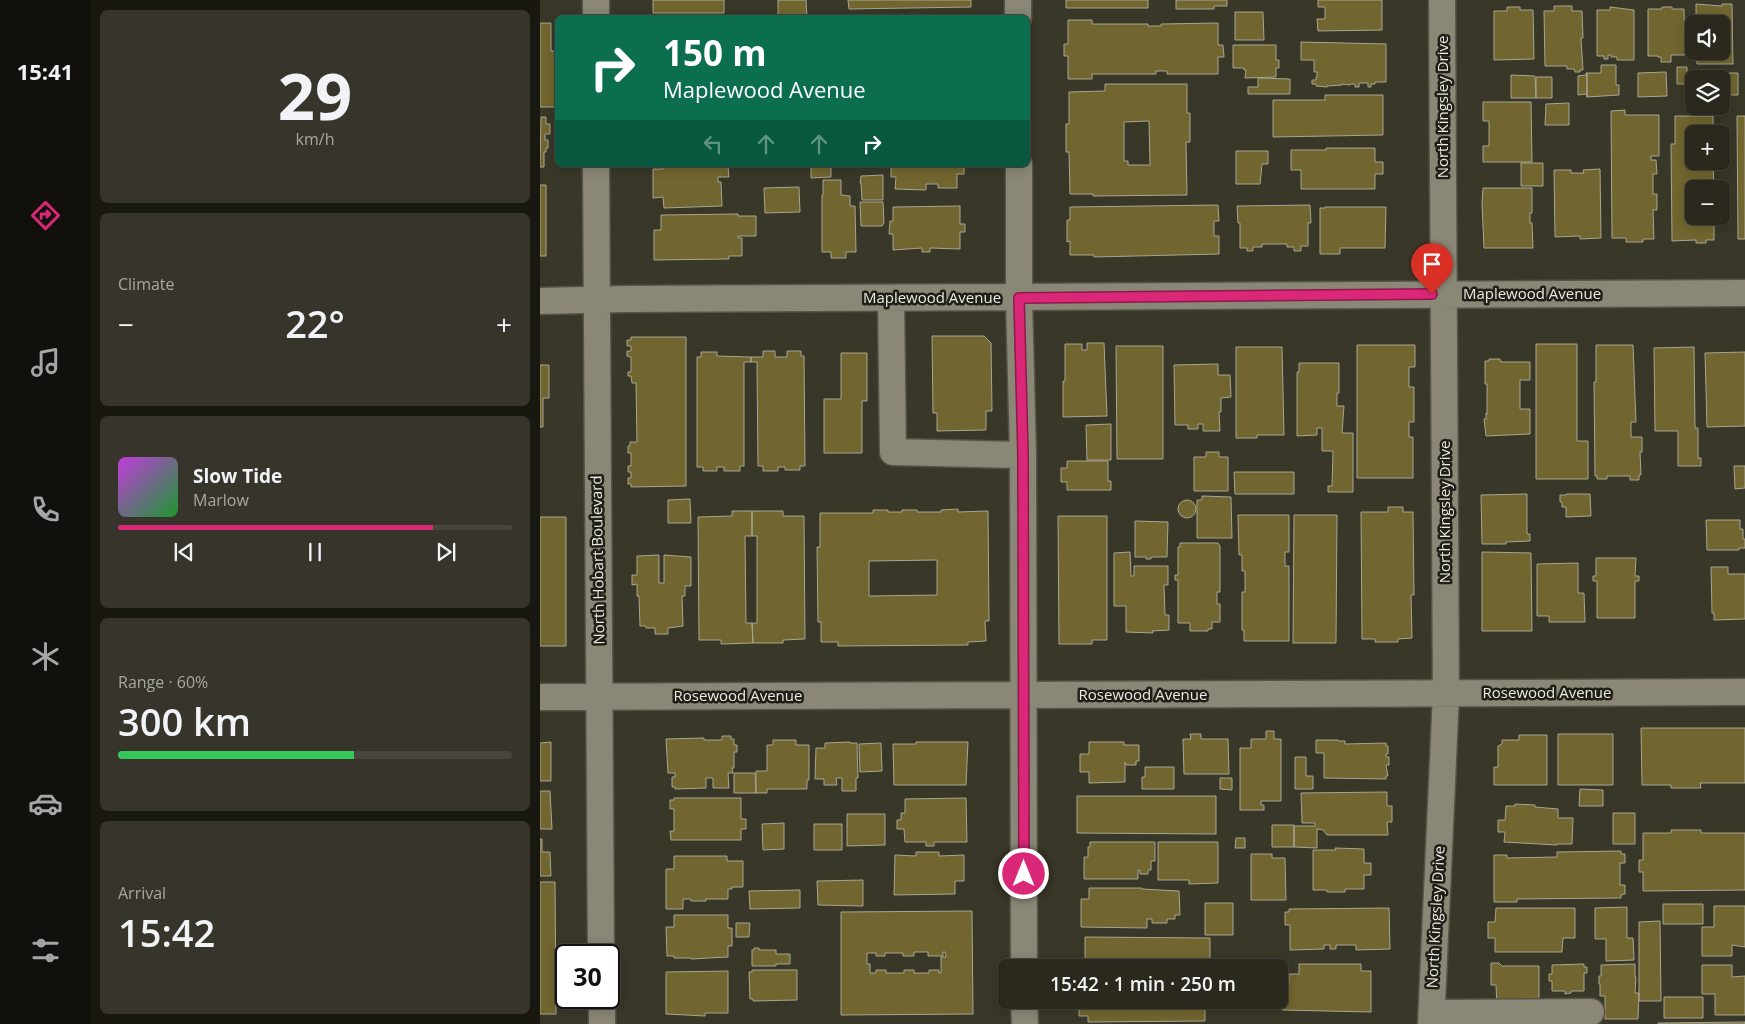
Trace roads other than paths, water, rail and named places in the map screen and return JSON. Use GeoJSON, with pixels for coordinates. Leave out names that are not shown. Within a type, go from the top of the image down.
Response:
{"type":"FeatureCollection","features":[{"type":"Feature","properties":{"kind":"street"},"geometry":{"type":"LineString","coordinates":[[596,0],[596,15]]}},
{"type":"Feature","properties":{"kind":"street"},"geometry":{"type":"LineString","coordinates":[[1018,0],[1018,15]]}},
{"type":"Feature","properties":{"kind":"street","name":"North Kingsley Drive"},"geometry":{"type":"LineString","coordinates":[[1432,1019],[1446,694],[1442,0]]}},
{"type":"Feature","properties":{"kind":"street","name":"North Hobart Boulevard"},"geometry":{"type":"LineString","coordinates":[[596,167],[601,944]]}},
{"type":"Feature","properties":{"kind":"street"},"geometry":{"type":"LineString","coordinates":[[1019,167],[1019,298],[1023,455],[1024,959]]}},
{"type":"Feature","properties":{"kind":"street","name":"Maplewood Avenue"},"geometry":{"type":"LineString","coordinates":[[540,301],[596,299],[1745,293]]}},
{"type":"Feature","properties":{"kind":"street"},"geometry":{"type":"LineString","coordinates":[[891,298],[893,452],[1023,455]]}},
{"type":"Feature","properties":{"kind":"street","name":"Rosewood Avenue"},"geometry":{"type":"LineString","coordinates":[[540,697],[1745,692]]}},
{"type":"Feature","properties":{"kind":"street"},"geometry":{"type":"LineString","coordinates":[[602,1009],[602,1024]]}},
{"type":"Feature","properties":{"kind":"street"},"geometry":{"type":"LineString","coordinates":[[1024,1009],[1025,1024]]}},
{"type":"Feature","properties":{"kind":"street"},"geometry":{"type":"LineString","coordinates":[[1432,1019],[1591,1012]]}}]}
